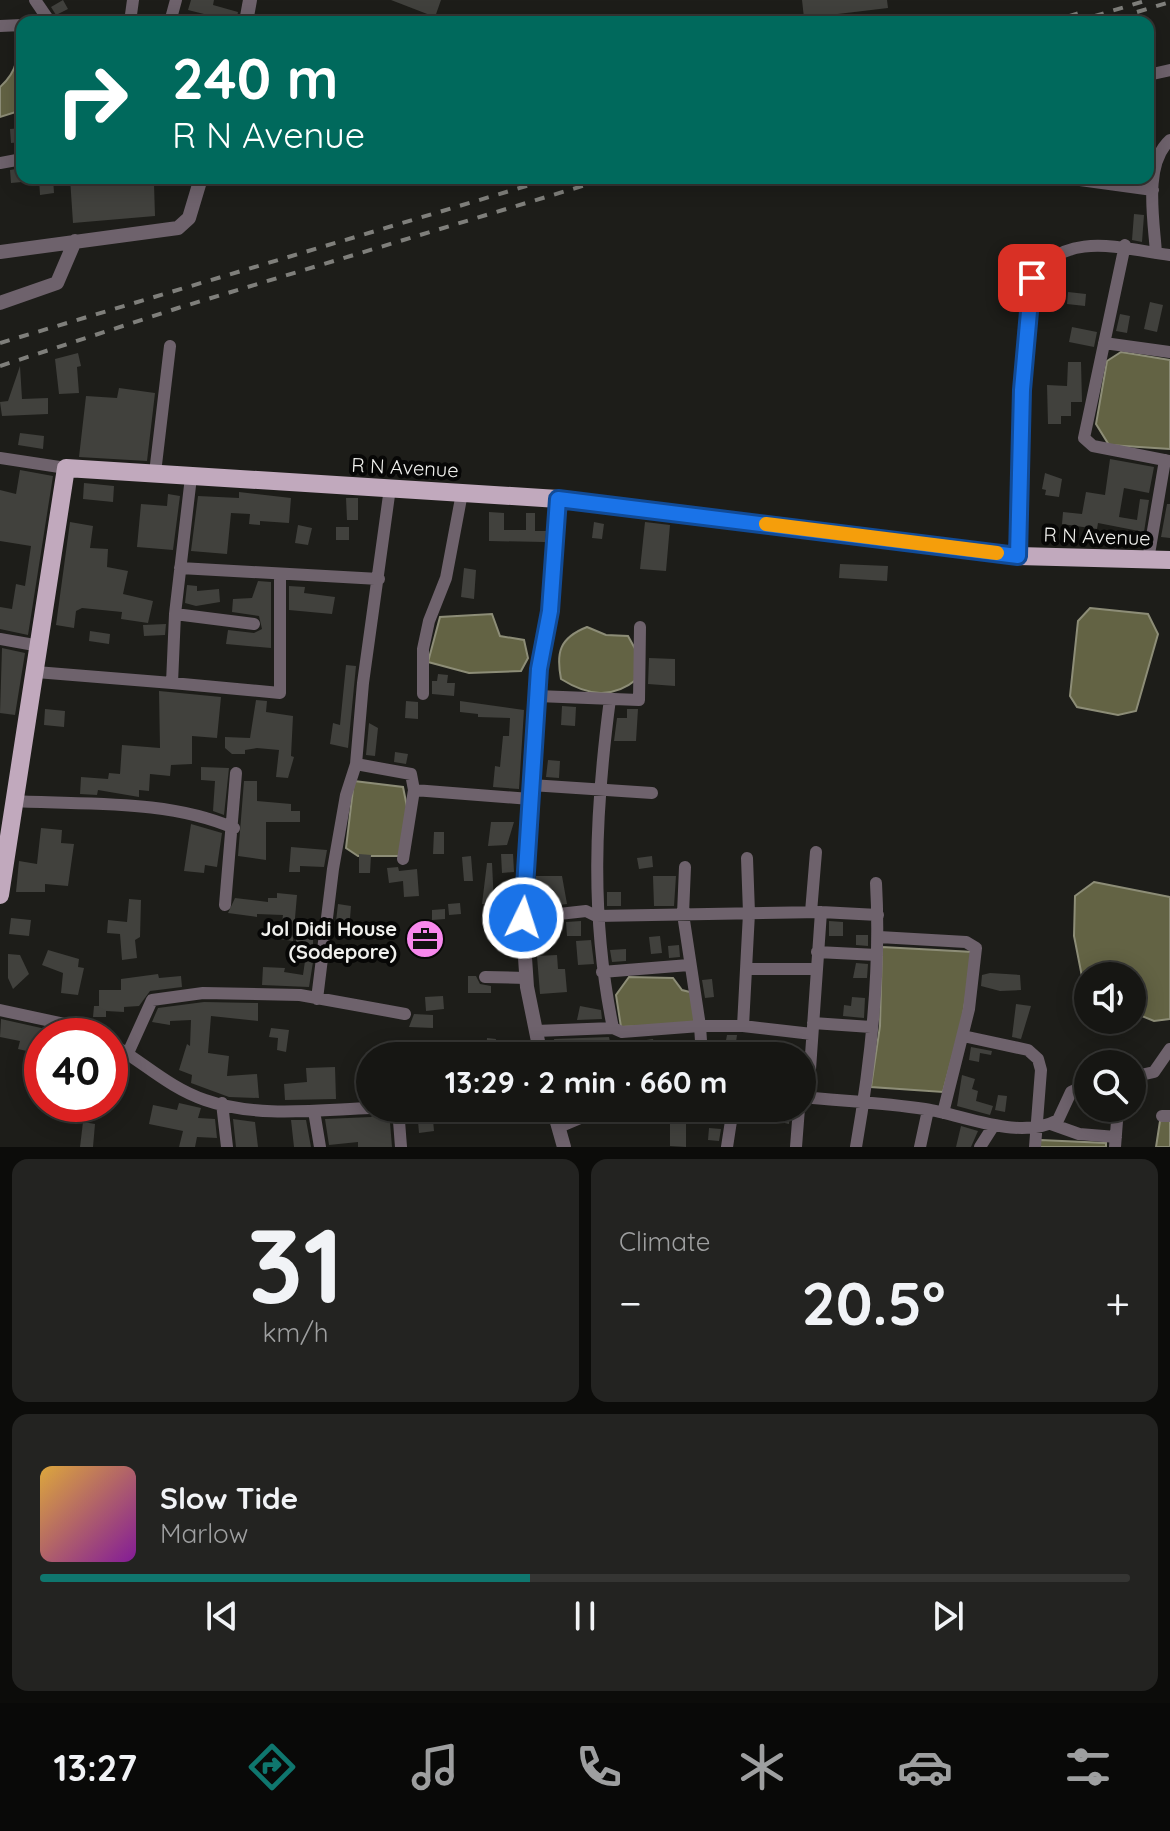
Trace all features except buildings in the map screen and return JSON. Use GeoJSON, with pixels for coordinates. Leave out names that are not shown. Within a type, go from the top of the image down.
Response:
{"type":"FeatureCollection","features":[{"type":"Feature","properties":{"kind":"main road","name":"R N Avenue"},"geometry":{"type":"LineString","coordinates":[[66,468],[558,499],[1018,556],[1170,560]]}},
{"type":"Feature","properties":{"kind":"main road"},"geometry":{"type":"LineString","coordinates":[[0,894],[10,793],[36,672],[66,468]]}},
{"type":"Feature","properties":{"kind":"street"},"geometry":{"type":"LineString","coordinates":[[1156,253],[1153,190],[1159,156],[1170,140]]}},
{"type":"Feature","properties":{"kind":"street"},"geometry":{"type":"LineString","coordinates":[[0,252],[178,228],[189,218],[199,184]]}},
{"type":"Feature","properties":{"kind":"street"},"geometry":{"type":"LineString","coordinates":[[1109,184],[1153,190]]}},
{"type":"Feature","properties":{"kind":"street"},"geometry":{"type":"LineString","coordinates":[[0,303],[57,283],[75,241]]}},
{"type":"Feature","properties":{"kind":"street"},"geometry":{"type":"LineString","coordinates":[[1018,556],[1022,390],[1032,278],[1041,265],[1087,243],[1125,245],[1170,255]]}},
{"type":"Feature","properties":{"kind":"street"},"geometry":{"type":"LineString","coordinates":[[1125,245],[1084,438],[1093,446],[1167,461],[1148,560]]}},
{"type":"Feature","properties":{"kind":"street"},"geometry":{"type":"LineString","coordinates":[[1104,343],[1170,352]]}},
{"type":"Feature","properties":{"kind":"street"},"geometry":{"type":"LineString","coordinates":[[155,473],[170,346]]}},
{"type":"Feature","properties":{"kind":"street"},"geometry":{"type":"LineString","coordinates":[[0,458],[66,468]]}},
{"type":"Feature","properties":{"kind":"street"},"geometry":{"type":"LineString","coordinates":[[172,683],[175,614],[191,477]]}},
{"type":"Feature","properties":{"kind":"street"},"geometry":{"type":"LineString","coordinates":[[317,999],[333,869],[346,795],[356,764],[363,683],[390,488]]}},
{"type":"Feature","properties":{"kind":"street"},"geometry":{"type":"LineString","coordinates":[[423,694],[423,649],[429,621],[446,578],[462,493]]}},
{"type":"Feature","properties":{"kind":"street"},"geometry":{"type":"LineString","coordinates":[[538,1042],[526,978],[523,918],[537,696],[550,611],[558,499]]}},
{"type":"Feature","properties":{"kind":"street"},"geometry":{"type":"LineString","coordinates":[[180,568],[379,579]]}},
{"type":"Feature","properties":{"kind":"street"},"geometry":{"type":"LineString","coordinates":[[36,672],[280,693],[280,574]]}},
{"type":"Feature","properties":{"kind":"street"},"geometry":{"type":"LineString","coordinates":[[175,614],[254,624]]}},
{"type":"Feature","properties":{"kind":"street"},"geometry":{"type":"LineString","coordinates":[[537,696],[639,700],[640,627]]}},
{"type":"Feature","properties":{"kind":"street"},"geometry":{"type":"LineString","coordinates":[[0,639],[40,646]]}},
{"type":"Feature","properties":{"kind":"street"},"geometry":{"type":"LineString","coordinates":[[610,699],[598,788],[596,916],[602,972],[613,1028]]}},
{"type":"Feature","properties":{"kind":"street"},"geometry":{"type":"LineString","coordinates":[[356,764],[411,774],[414,790],[403,859]]}},
{"type":"Feature","properties":{"kind":"street"},"geometry":{"type":"LineString","coordinates":[[225,905],[234,828],[236,773]]}},
{"type":"Feature","properties":{"kind":"street"},"geometry":{"type":"LineString","coordinates":[[414,790],[531,792],[598,788],[652,793]]}},
{"type":"Feature","properties":{"kind":"street"},"geometry":{"type":"LineString","coordinates":[[10,793],[202,814],[234,828]]}},
{"type":"Feature","properties":{"kind":"street"},"geometry":{"type":"LineString","coordinates":[[810,1042],[817,952],[816,852]]}},
{"type":"Feature","properties":{"kind":"street"},"geometry":{"type":"LineString","coordinates":[[743,1026],[749,913],[747,858]]}},
{"type":"Feature","properties":{"kind":"street"},"geometry":{"type":"LineString","coordinates":[[685,867],[683,914],[701,1042]]}},
{"type":"Feature","properties":{"kind":"street"},"geometry":{"type":"LineString","coordinates":[[856,1147],[864,1102],[879,937],[876,883]]}},
{"type":"Feature","properties":{"kind":"street"},"geometry":{"type":"LineString","coordinates":[[523,918],[586,911],[596,916],[816,912],[878,915]]}},
{"type":"Feature","properties":{"kind":"street"},"geometry":{"type":"LineString","coordinates":[[879,937],[973,944],[976,963],[963,1036],[943,1113]]}},
{"type":"Feature","properties":{"kind":"street"},"geometry":{"type":"LineString","coordinates":[[817,952],[877,955]]}},
{"type":"Feature","properties":{"kind":"street"},"geometry":{"type":"LineString","coordinates":[[602,972],[689,965]]}},
{"type":"Feature","properties":{"kind":"street"},"geometry":{"type":"LineString","coordinates":[[746,969],[815,969]]}},
{"type":"Feature","properties":{"kind":"street"},"geometry":{"type":"LineString","coordinates":[[485,977],[526,978]]}},
{"type":"Feature","properties":{"kind":"street"},"geometry":{"type":"LineString","coordinates":[[356,1109],[314,1111],[206,1101],[168,1083],[128,1053],[152,1000],[203,993],[317,999],[405,1014]]}},
{"type":"Feature","properties":{"kind":"street"},"geometry":{"type":"LineString","coordinates":[[0,1010],[37,1018]]}},
{"type":"Feature","properties":{"kind":"street"},"geometry":{"type":"LineString","coordinates":[[536,1031],[613,1028],[622,1032],[700,1026],[871,1027]]}},
{"type":"Feature","properties":{"kind":"street"},"geometry":{"type":"LineString","coordinates":[[963,1036],[1034,1053],[1041,1070],[1035,1147]]}},
{"type":"Feature","properties":{"kind":"street"},"geometry":{"type":"LineString","coordinates":[[1146,1074],[1154,1072],[1170,1049]]}},
{"type":"Feature","properties":{"kind":"street"},"geometry":{"type":"LineString","coordinates":[[816,1101],[864,1102],[928,1110],[994,1125],[1035,1127],[1058,1120],[1074,1091]]}},
{"type":"Feature","properties":{"kind":"street"},"geometry":{"type":"LineString","coordinates":[[222,1103],[227,1147]]}},
{"type":"Feature","properties":{"kind":"street"},"geometry":{"type":"LineString","coordinates":[[920,1147],[928,1110]]}},
{"type":"Feature","properties":{"kind":"street"},"geometry":{"type":"LineString","coordinates":[[314,1111],[320,1147]]}},
{"type":"Feature","properties":{"kind":"street"},"geometry":{"type":"LineString","coordinates":[[399,1122],[401,1147]]}},
{"type":"Feature","properties":{"kind":"street"},"geometry":{"type":"LineString","coordinates":[[557,1122],[564,1147]]}},
{"type":"Feature","properties":{"kind":"street"},"geometry":{"type":"LineString","coordinates":[[559,1127],[571,1122]]}},
{"type":"Feature","properties":{"kind":"street"},"geometry":{"type":"LineString","coordinates":[[727,1147],[731,1122]]}},
{"type":"Feature","properties":{"kind":"street"},"geometry":{"type":"LineString","coordinates":[[796,1147],[800,1122]]}},
{"type":"Feature","properties":{"kind":"street"},"geometry":{"type":"LineString","coordinates":[[1051,1124],[1116,1142],[1117,1122]]}},
{"type":"Feature","properties":{"kind":"street"},"geometry":{"type":"LineString","coordinates":[[980,1147],[994,1125]]}},
{"type":"Feature","properties":{"kind":"shaded area"},"geometry":{"type":"Polygon","coordinates":[[[16,59],[16,112],[0,117],[0,87],[14,68],[16,59]]]}},
{"type":"Feature","properties":{"kind":"shaded area"},"geometry":{"type":"Polygon","coordinates":[[[1121,352],[1170,360],[1170,449],[1109,445],[1096,424],[1107,361],[1121,352]]]}},
{"type":"Feature","properties":{"kind":"shaded area"},"geometry":{"type":"Polygon","coordinates":[[[1090,608],[1148,614],[1158,634],[1136,711],[1118,715],[1077,707],[1070,696],[1078,621],[1090,608]]]}},
{"type":"Feature","properties":{"kind":"shaded area"},"geometry":{"type":"Polygon","coordinates":[[[492,614],[500,636],[524,640],[528,658],[521,671],[469,673],[428,662],[440,617],[492,614]]]}},
{"type":"Feature","properties":{"kind":"shaded area"},"geometry":{"type":"Polygon","coordinates":[[[587,627],[606,635],[628,636],[638,654],[637,679],[619,690],[600,693],[581,689],[561,679],[559,661],[565,641],[587,627]]]}},
{"type":"Feature","properties":{"kind":"shaded area"},"geometry":{"type":"Polygon","coordinates":[[[354,781],[403,787],[411,827],[399,856],[358,856],[346,848],[354,781]]]}},
{"type":"Feature","properties":{"kind":"shaded area"},"geometry":{"type":"Polygon","coordinates":[[[1094,882],[1170,897],[1170,1019],[1154,1021],[1146,1018],[1146,962],[1079,962],[1074,936],[1075,896],[1094,882]]]}},
{"type":"Feature","properties":{"kind":"shaded area"},"geometry":{"type":"Polygon","coordinates":[[[882,947],[973,952],[962,1022],[943,1092],[871,1087],[880,1026],[882,947]]]}},
{"type":"Feature","properties":{"kind":"shaded area"},"geometry":{"type":"Polygon","coordinates":[[[629,977],[673,978],[682,990],[694,993],[698,1024],[621,1027],[616,995],[629,977]]]}},
{"type":"Feature","properties":{"kind":"shaded area"},"geometry":{"type":"Polygon","coordinates":[[[1160,1121],[1170,1121],[1170,1147],[1156,1147],[1160,1121]]]}},
{"type":"Feature","properties":{"kind":"shaded area"},"geometry":{"type":"Polygon","coordinates":[[[1040,1140],[1106,1143],[1106,1147],[1040,1147],[1040,1140]]]}},
{"type":"Feature","properties":{"kind":"railway"},"geometry":{"type":"LineString","coordinates":[[1095,16],[1148,0]]}},
{"type":"Feature","properties":{"kind":"railway"},"geometry":{"type":"LineString","coordinates":[[1137,12],[1170,2]]}},
{"type":"Feature","properties":{"kind":"railway"},"geometry":{"type":"LineString","coordinates":[[1069,16],[1083,12]]}},
{"type":"Feature","properties":{"kind":"railway"},"geometry":{"type":"LineString","coordinates":[[0,343],[533,184]]}},
{"type":"Feature","properties":{"kind":"railway"},"geometry":{"type":"LineString","coordinates":[[0,366],[178,308],[589,184]]}},
{"type":"Feature","properties":{"kind":"slow traffic"},"geometry":{"type":"LineString","coordinates":[[766,524],[997,553]]}},
{"type":"Feature","properties":{"kind":"place","name":"Jol Didi House (Sodepore)"},"geometry":{"type":"Point","coordinates":[425,939]}},
{"type":"Feature","properties":{"kind":"route"},"geometry":{"type":"LineString","coordinates":[[523,918],[539,669],[550,611],[558,499],[1018,556],[1022,390],[1032,278]]}}]}
